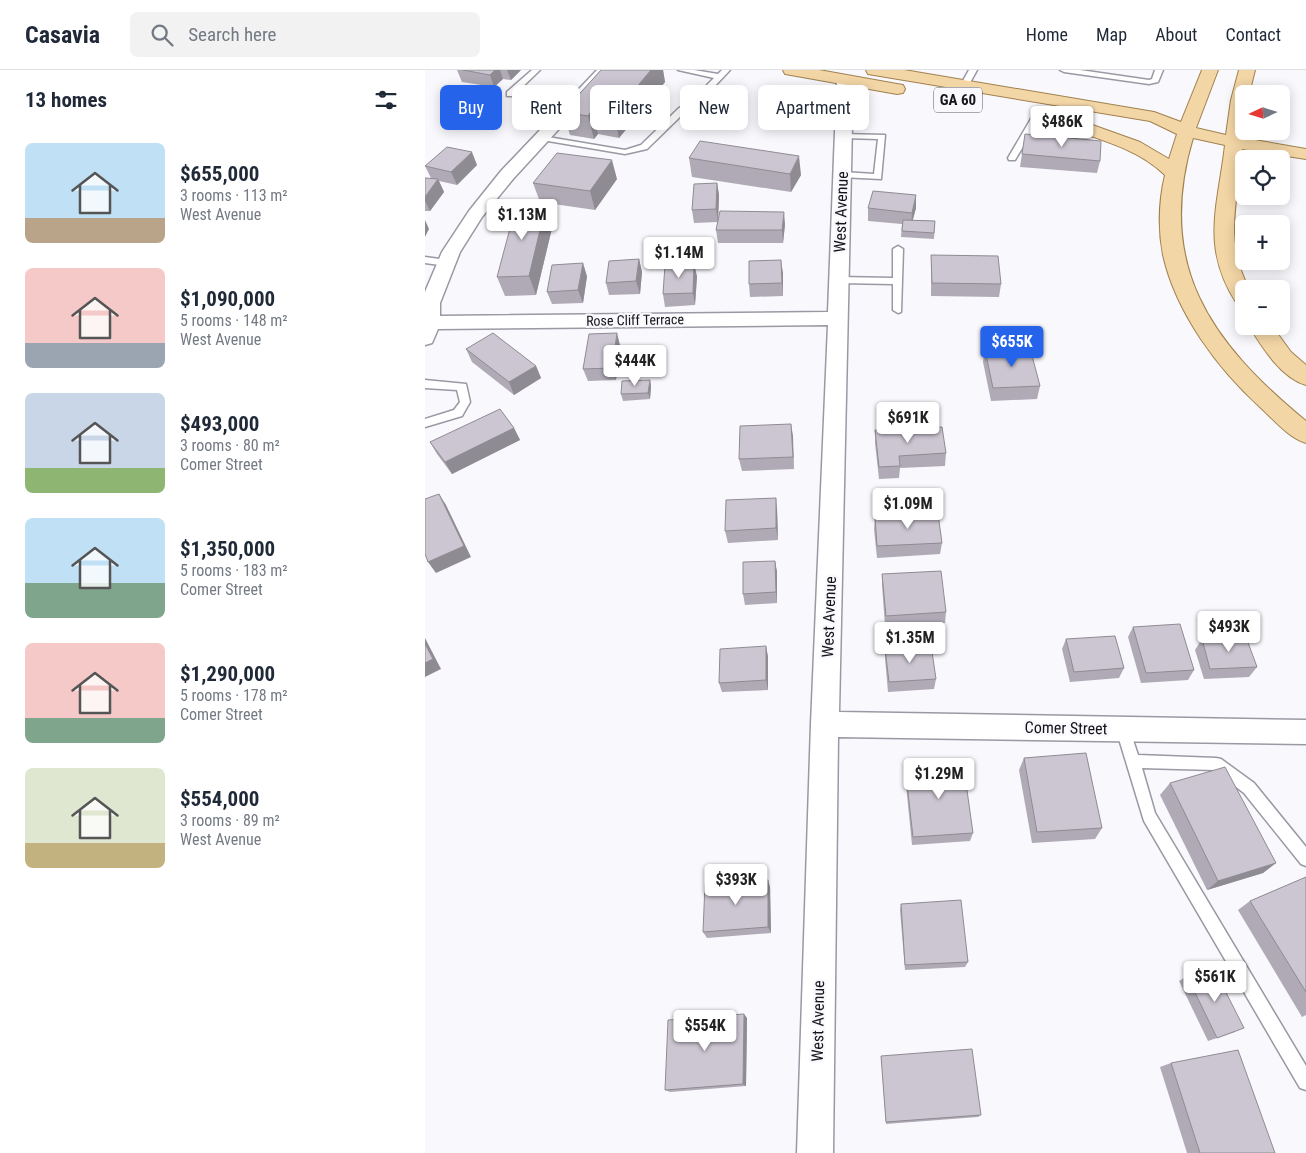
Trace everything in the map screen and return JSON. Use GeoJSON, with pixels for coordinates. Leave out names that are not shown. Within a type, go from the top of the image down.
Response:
{"type":"FeatureCollection","features":[{"type":"Feature","properties":{"kind":"main road","name":"GA 60"},"geometry":{"type":"LineString","coordinates":[[791,70],[1149,132],[1185,131]]}},
{"type":"Feature","properties":{"kind":"main road","name":"GA 60"},"geometry":{"type":"LineString","coordinates":[[874,70],[1154,117],[1185,131]]}},
{"type":"Feature","properties":{"kind":"main road"},"geometry":{"type":"LineString","coordinates":[[1211,70],[1185,131],[1173,183],[1171,231],[1174,257],[1191,301],[1218,346],[1260,394],[1306,434]]}},
{"type":"Feature","properties":{"kind":"main road"},"geometry":{"type":"LineString","coordinates":[[1245,85],[1247,70]]}},
{"type":"Feature","properties":{"kind":"main road"},"geometry":{"type":"LineString","coordinates":[[1044,115],[1107,136],[1145,152],[1169,166],[1175,174]]}},
{"type":"Feature","properties":{"kind":"main road"},"geometry":{"type":"LineString","coordinates":[[1185,131],[1234,142],[1306,154]]}},
{"type":"Feature","properties":{"kind":"main road"},"geometry":{"type":"LineString","coordinates":[[1235,138],[1223,228],[1226,256],[1235,283]]}},
{"type":"Feature","properties":{"kind":"main road"},"geometry":{"type":"LineString","coordinates":[[1225,220],[1240,205]]}},
{"type":"Feature","properties":{"kind":"main road"},"geometry":{"type":"LineString","coordinates":[[1267,335],[1283,357],[1306,377]]}},
{"type":"Feature","properties":{"kind":"street"},"geometry":{"type":"LineString","coordinates":[[428,330],[430,302],[451,252],[475,215],[507,175],[605,70]]}},
{"type":"Feature","properties":{"kind":"street","name":"West Avenue"},"geometry":{"type":"LineString","coordinates":[[815,1153],[825,724],[845,80]]}},
{"type":"Feature","properties":{"kind":"street","name":"Rose Cliff Terrace"},"geometry":{"type":"LineString","coordinates":[[428,330],[839,318]]}},
{"type":"Feature","properties":{"kind":"street","name":"Comer Street"},"geometry":{"type":"LineString","coordinates":[[825,724],[1306,732]]}},
{"type":"Feature","properties":{"kind":"lane"},"geometry":{"type":"LineString","coordinates":[[510,94],[536,70]]}},
{"type":"Feature","properties":{"kind":"lane"},"geometry":{"type":"LineString","coordinates":[[682,70],[720,77]]}},
{"type":"Feature","properties":{"kind":"lane"},"geometry":{"type":"LineString","coordinates":[[542,138],[625,152],[644,146],[681,110],[693,104],[726,70]]}},
{"type":"Feature","properties":{"kind":"lane"},"geometry":{"type":"LineString","coordinates":[[964,86],[973,70]]}},
{"type":"Feature","properties":{"kind":"lane"},"geometry":{"type":"LineString","coordinates":[[1064,70],[1149,82],[1155,80],[1159,70]]}},
{"type":"Feature","properties":{"kind":"lane"},"geometry":{"type":"LineString","coordinates":[[1012,158],[1028,132],[1044,115]]}},
{"type":"Feature","properties":{"kind":"lane"},"geometry":{"type":"LineString","coordinates":[[1028,132],[1073,140]]}},
{"type":"Feature","properties":{"kind":"lane"},"geometry":{"type":"LineString","coordinates":[[843,136],[882,137],[878,177],[843,175]]}},
{"type":"Feature","properties":{"kind":"lane"},"geometry":{"type":"LineString","coordinates":[[898,249],[898,310]]}},
{"type":"Feature","properties":{"kind":"lane"},"geometry":{"type":"LineString","coordinates":[[425,260],[447,263]]}},
{"type":"Feature","properties":{"kind":"lane"},"geometry":{"type":"LineString","coordinates":[[839,280],[898,281]]}},
{"type":"Feature","properties":{"kind":"lane"},"geometry":{"type":"LineString","coordinates":[[425,384],[463,387],[465,402],[458,413],[425,424]]}},
{"type":"Feature","properties":{"kind":"lane"},"geometry":{"type":"LineString","coordinates":[[1123,729],[1149,816],[1306,1082]]}},
{"type":"Feature","properties":{"kind":"lane"},"geometry":{"type":"LineString","coordinates":[[1133,761],[1215,764],[1249,788],[1306,859]]}},
{"type":"Feature","properties":{"kind":"building"},"geometry":{"type":"Polygon","coordinates":[[[463,70],[495,70],[490,75],[463,70]]]}},
{"type":"Feature","properties":{"kind":"building"},"geometry":{"type":"Polygon","coordinates":[[[601,70],[651,70],[638,85],[590,85],[590,113],[588,116],[580,115],[580,93],[601,70]]]}},
{"type":"Feature","properties":{"kind":"building"},"geometry":{"type":"Polygon","coordinates":[[[1025,134],[1101,141],[1100,161],[1022,154],[1025,134]]]}},
{"type":"Feature","properties":{"kind":"building"},"geometry":{"type":"Polygon","coordinates":[[[700,141],[799,156],[790,174],[689,158],[700,141]]]}},
{"type":"Feature","properties":{"kind":"building"},"geometry":{"type":"Polygon","coordinates":[[[447,147],[472,152],[451,172],[425,166],[447,147]]]}},
{"type":"Feature","properties":{"kind":"building"},"geometry":{"type":"Polygon","coordinates":[[[557,153],[612,160],[590,191],[533,183],[557,153]]]}},
{"type":"Feature","properties":{"kind":"building"},"geometry":{"type":"Polygon","coordinates":[[[425,178],[438,179],[425,197],[425,178]]]}},
{"type":"Feature","properties":{"kind":"building"},"geometry":{"type":"Polygon","coordinates":[[[717,183],[716,209],[692,210],[694,184],[717,183]]]}},
{"type":"Feature","properties":{"kind":"building"},"geometry":{"type":"Polygon","coordinates":[[[873,191],[916,195],[912,213],[868,208],[873,191]]]}},
{"type":"Feature","properties":{"kind":"building"},"geometry":{"type":"Polygon","coordinates":[[[546,205],[529,276],[497,277],[516,206],[546,205]]]}},
{"type":"Feature","properties":{"kind":"building"},"geometry":{"type":"Polygon","coordinates":[[[720,211],[784,212],[782,230],[716,230],[720,211]]]}},
{"type":"Feature","properties":{"kind":"building"},"geometry":{"type":"Polygon","coordinates":[[[903,220],[935,221],[934,233],[902,231],[903,220]]]}},
{"type":"Feature","properties":{"kind":"building"},"geometry":{"type":"Polygon","coordinates":[[[931,255],[998,256],[1001,284],[932,283],[931,255]]]}},
{"type":"Feature","properties":{"kind":"building"},"geometry":{"type":"Polygon","coordinates":[[[639,259],[636,281],[606,283],[609,261],[639,259]]]}},
{"type":"Feature","properties":{"kind":"building"},"geometry":{"type":"Polygon","coordinates":[[[781,260],[782,283],[749,284],[749,261],[781,260]]]}},
{"type":"Feature","properties":{"kind":"building"},"geometry":{"type":"Polygon","coordinates":[[[583,263],[578,290],[547,292],[552,265],[583,263]]]}},
{"type":"Feature","properties":{"kind":"building"},"geometry":{"type":"Polygon","coordinates":[[[694,264],[693,293],[663,294],[665,265],[694,264]]]}},
{"type":"Feature","properties":{"kind":"building"},"geometry":{"type":"Polygon","coordinates":[[[493,333],[536,366],[509,382],[466,349],[493,333]]]}},
{"type":"Feature","properties":{"kind":"building"},"geometry":{"type":"Polygon","coordinates":[[[617,333],[612,368],[583,369],[589,334],[617,333]]]}},
{"type":"Feature","properties":{"kind":"building"},"geometry":{"type":"Polygon","coordinates":[[[1030,348],[1040,386],[993,388],[985,350],[1030,348]]]}},
{"type":"Feature","properties":{"kind":"building"},"geometry":{"type":"Polygon","coordinates":[[[650,380],[648,393],[621,394],[622,381],[650,380]]]}},
{"type":"Feature","properties":{"kind":"building"},"geometry":{"type":"Polygon","coordinates":[[[500,409],[514,428],[445,462],[430,442],[500,409]]]}},
{"type":"Feature","properties":{"kind":"building"},"geometry":{"type":"Polygon","coordinates":[[[791,424],[793,457],[739,459],[740,426],[791,424]]]}},
{"type":"Feature","properties":{"kind":"building"},"geometry":{"type":"Polygon","coordinates":[[[942,427],[946,453],[899,456],[900,466],[879,467],[875,430],[942,427]]]}},
{"type":"Feature","properties":{"kind":"building"},"geometry":{"type":"Polygon","coordinates":[[[439,494],[464,546],[428,562],[425,554],[425,499],[439,494]]]}},
{"type":"Feature","properties":{"kind":"building"},"geometry":{"type":"Polygon","coordinates":[[[776,498],[776,528],[725,531],[726,500],[776,498]]]}},
{"type":"Feature","properties":{"kind":"building"},"geometry":{"type":"Polygon","coordinates":[[[938,514],[942,543],[877,546],[875,517],[938,514]]]}},
{"type":"Feature","properties":{"kind":"building"},"geometry":{"type":"Polygon","coordinates":[[[775,561],[776,592],[743,594],[743,562],[775,561]]]}},
{"type":"Feature","properties":{"kind":"building"},"geometry":{"type":"Polygon","coordinates":[[[941,571],[946,612],[886,616],[882,574],[941,571]]]}},
{"type":"Feature","properties":{"kind":"building"},"geometry":{"type":"Polygon","coordinates":[[[1180,624],[1194,670],[1146,673],[1133,627],[1180,624]]]}},
{"type":"Feature","properties":{"kind":"building"},"geometry":{"type":"Polygon","coordinates":[[[1115,636],[1124,668],[1074,672],[1066,639],[1115,636]]]}},
{"type":"Feature","properties":{"kind":"building"},"geometry":{"type":"Polygon","coordinates":[[[1246,637],[1257,667],[1210,669],[1202,639],[1246,637]]]}},
{"type":"Feature","properties":{"kind":"building"},"geometry":{"type":"Polygon","coordinates":[[[425,644],[433,659],[425,663],[425,644]]]}},
{"type":"Feature","properties":{"kind":"building"},"geometry":{"type":"Polygon","coordinates":[[[931,645],[936,679],[889,682],[885,648],[931,645]]]}},
{"type":"Feature","properties":{"kind":"building"},"geometry":{"type":"Polygon","coordinates":[[[766,646],[766,680],[719,683],[720,649],[766,646]]]}},
{"type":"Feature","properties":{"kind":"building"},"geometry":{"type":"Polygon","coordinates":[[[1086,753],[1102,828],[1037,832],[1024,758],[1086,753]]]}},
{"type":"Feature","properties":{"kind":"building"},"geometry":{"type":"Polygon","coordinates":[[[963,762],[973,833],[913,837],[905,766],[963,762]]]}},
{"type":"Feature","properties":{"kind":"building"},"geometry":{"type":"Polygon","coordinates":[[[1225,767],[1276,863],[1218,881],[1170,783],[1225,767]]]}},
{"type":"Feature","properties":{"kind":"building"},"geometry":{"type":"Polygon","coordinates":[[[1306,877],[1306,992],[1250,901],[1306,877]]]}},
{"type":"Feature","properties":{"kind":"building"},"geometry":{"type":"Polygon","coordinates":[[[768,880],[768,927],[703,932],[705,884],[768,880]]]}},
{"type":"Feature","properties":{"kind":"building"},"geometry":{"type":"Polygon","coordinates":[[[961,900],[968,962],[905,965],[901,904],[961,900]]]}},
{"type":"Feature","properties":{"kind":"building"},"geometry":{"type":"Polygon","coordinates":[[[1213,967],[1244,1028],[1217,1038],[1187,976],[1213,967]]]}},
{"type":"Feature","properties":{"kind":"building"},"geometry":{"type":"Polygon","coordinates":[[[744,1014],[743,1084],[665,1090],[668,1020],[744,1014]]]}},
{"type":"Feature","properties":{"kind":"building"},"geometry":{"type":"Polygon","coordinates":[[[972,1049],[981,1115],[886,1122],[881,1056],[972,1049]]]}},
{"type":"Feature","properties":{"kind":"building"},"geometry":{"type":"Polygon","coordinates":[[[1238,1050],[1275,1153],[1200,1153],[1171,1063],[1238,1050]]]}}]}
